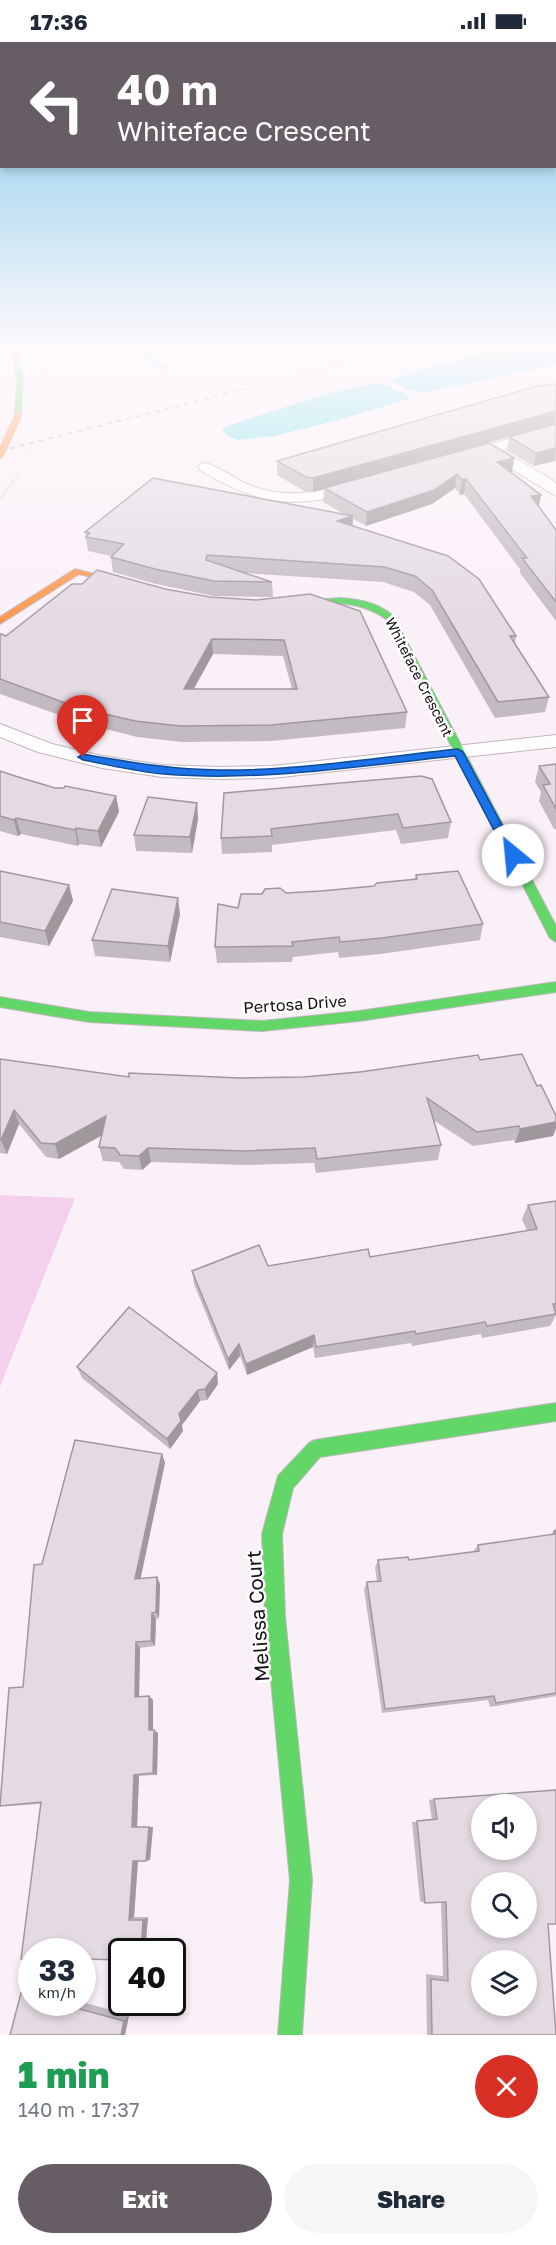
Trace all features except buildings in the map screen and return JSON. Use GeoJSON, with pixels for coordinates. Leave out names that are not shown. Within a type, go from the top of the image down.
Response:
{"type":"FeatureCollection","features":[{"type":"Feature","properties":{"kind":"street"},"geometry":{"type":"LineString","coordinates":[[447,461],[514,442]]}},
{"type":"Feature","properties":{"kind":"street"},"geometry":{"type":"LineString","coordinates":[[489,449],[546,482],[556,492]]}},
{"type":"Feature","properties":{"kind":"street"},"geometry":{"type":"LineString","coordinates":[[205,467],[245,490],[277,499],[324,497],[370,484]]}},
{"type":"Feature","properties":{"kind":"street"},"geometry":{"type":"LineString","coordinates":[[0,621],[78,571],[151,590]]}},
{"type":"Feature","properties":{"kind":"street","name":"Whiteface Crescent"},"geometry":{"type":"LineString","coordinates":[[268,606],[337,601],[371,603],[383,609],[390,617],[556,938]]}},
{"type":"Feature","properties":{"kind":"street","name":"Whiteface Crescent"},"geometry":{"type":"LineString","coordinates":[[0,730],[45,748],[102,762],[162,771],[272,772],[458,752]]}},
{"type":"Feature","properties":{"kind":"street"},"geometry":{"type":"LineString","coordinates":[[458,752],[556,741]]}},
{"type":"Feature","properties":{"kind":"street","name":"Pertosa Drive"},"geometry":{"type":"LineString","coordinates":[[0,1002],[90,1017],[262,1026],[359,1016],[556,987]]}},
{"type":"Feature","properties":{"kind":"street","name":"Melissa Court"},"geometry":{"type":"LineString","coordinates":[[290,2035],[301,1880],[275,1617],[272,1534],[285,1483],[315,1449],[556,1412]]}},
{"type":"Feature","properties":{"kind":"path"},"geometry":{"type":"LineString","coordinates":[[0,500],[24,466]]}},
{"type":"Feature","properties":{"kind":"shaded area"},"geometry":{"type":"Polygon","coordinates":[[[0,1195],[75,1198],[0,1387],[0,1195]]]}},
{"type":"Feature","properties":{"kind":"railway"},"geometry":{"type":"LineString","coordinates":[[0,451],[36,442]]}},
{"type":"Feature","properties":{"kind":"traffic: fast"},"geometry":{"type":"LineString","coordinates":[[286,605],[327,600],[354,601],[379,609],[390,617],[556,938]]}},
{"type":"Feature","properties":{"kind":"traffic: fast"},"geometry":{"type":"LineString","coordinates":[[0,1002],[89,1017],[262,1026],[359,1016],[556,987]]}},
{"type":"Feature","properties":{"kind":"traffic: fast"},"geometry":{"type":"LineString","coordinates":[[290,2035],[301,1880],[275,1617],[272,1534],[285,1483],[315,1449],[556,1412]]}},
{"type":"Feature","properties":{"kind":"traffic: slow"},"geometry":{"type":"LineString","coordinates":[[0,455],[6,442]]}},
{"type":"Feature","properties":{"kind":"traffic: slow"},"geometry":{"type":"LineString","coordinates":[[0,621],[78,571],[135,586]]}},
{"type":"Feature","properties":{"kind":"route"},"geometry":{"type":"LineString","coordinates":[[83,757],[162,771],[220,773],[272,772],[458,752],[513,855]]}}]}
